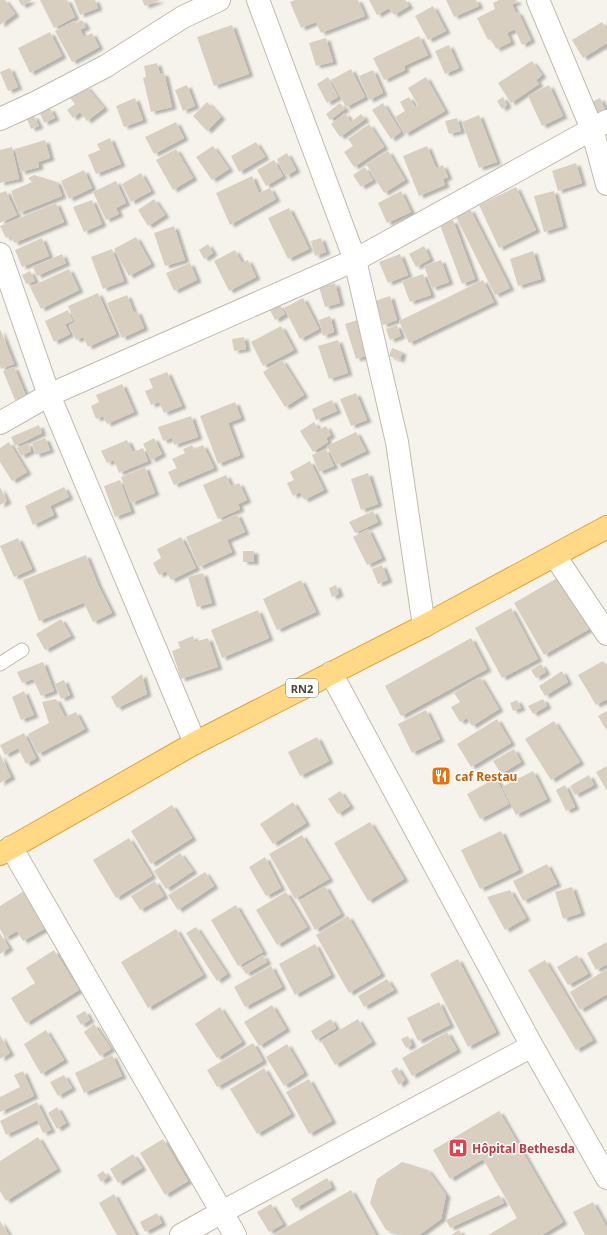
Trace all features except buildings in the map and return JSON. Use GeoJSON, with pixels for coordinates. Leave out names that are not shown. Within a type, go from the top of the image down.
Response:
{"type":"FeatureCollection","features":[{"type":"Feature","properties":{"kind":"highway","name":"RN2"},"geometry":{"type":"LineString","coordinates":[[6,850],[195,743],[424,626],[607,527]]}},
{"type":"Feature","properties":{"kind":"street"},"geometry":{"type":"LineString","coordinates":[[0,119],[37,102],[106,66],[183,17],[219,0]]}},
{"type":"Feature","properties":{"kind":"street"},"geometry":{"type":"LineString","coordinates":[[258,0],[355,260],[396,442],[424,626]]}},
{"type":"Feature","properties":{"kind":"street"},"geometry":{"type":"LineString","coordinates":[[538,0],[600,125],[607,184]]}},
{"type":"Feature","properties":{"kind":"street"},"geometry":{"type":"LineString","coordinates":[[0,423],[49,395],[355,260],[600,125]]}},
{"type":"Feature","properties":{"kind":"street"},"geometry":{"type":"LineString","coordinates":[[0,254],[49,395],[195,743]]}},
{"type":"Feature","properties":{"kind":"street"},"geometry":{"type":"LineString","coordinates":[[555,556],[607,634]]}},
{"type":"Feature","properties":{"kind":"street"},"geometry":{"type":"LineString","coordinates":[[331,673],[532,1046],[607,1178]]}},
{"type":"Feature","properties":{"kind":"street"},"geometry":{"type":"LineString","coordinates":[[6,850],[235,1235]]}},
{"type":"Feature","properties":{"kind":"street"},"geometry":{"type":"LineString","coordinates":[[181,1235],[532,1046]]}},
{"type":"Feature","properties":{"kind":"lane"},"geometry":{"type":"LineString","coordinates":[[0,664],[22,650]]}},
{"type":"Feature","properties":{"kind":"place","name":"caf Restau"},"geometry":{"type":"Point","coordinates":[441,776]}},
{"type":"Feature","properties":{"kind":"place","name":"Hôpital Bethesda"},"geometry":{"type":"Point","coordinates":[458,1148]}}]}
